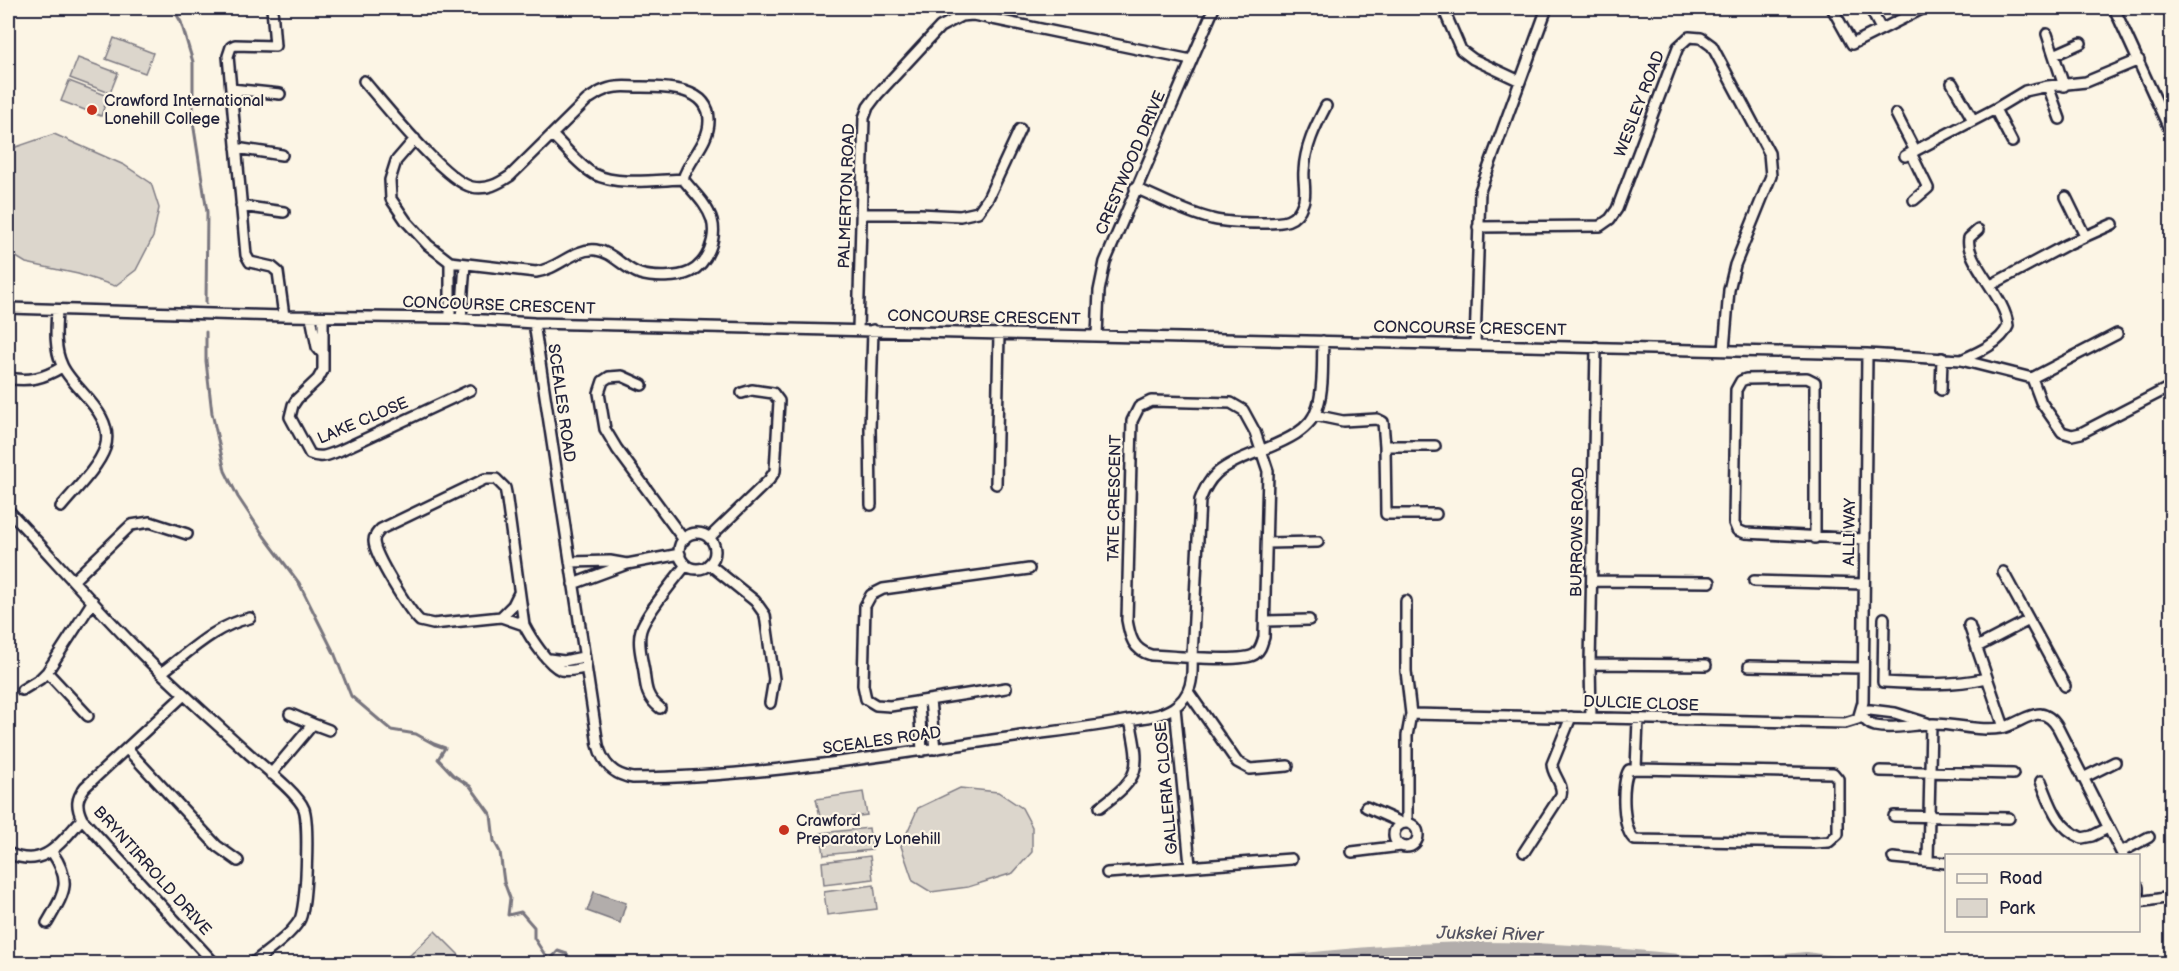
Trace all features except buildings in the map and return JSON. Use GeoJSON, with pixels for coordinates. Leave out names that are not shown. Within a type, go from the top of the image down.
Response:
{"type":"FeatureCollection","features":[{"type":"Feature","properties":{"kind":"street"},"geometry":{"type":"LineString","coordinates":[[272,8],[280,46],[236,45],[231,47],[228,56],[246,255],[250,262],[272,267],[278,272],[284,316]]}},
{"type":"Feature","properties":{"kind":"street","name":"CRESTWOOD DRIVE"},"geometry":{"type":"LineString","coordinates":[[1097,335],[1097,306],[1101,274],[1135,188],[1214,8]]}},
{"type":"Feature","properties":{"kind":"street"},"geometry":{"type":"LineString","coordinates":[[1443,8],[1461,50],[1473,59],[1520,81]]}},
{"type":"Feature","properties":{"kind":"street"},"geometry":{"type":"LineString","coordinates":[[1475,345],[1480,191],[1547,8]]}},
{"type":"Feature","properties":{"kind":"street"},"geometry":{"type":"LineString","coordinates":[[1832,8],[1852,44],[1924,8]]}},
{"type":"Feature","properties":{"kind":"street"},"geometry":{"type":"LineString","coordinates":[[1870,8],[1881,29]]}},
{"type":"Feature","properties":{"kind":"street"},"geometry":{"type":"LineString","coordinates":[[2114,8],[2170,129]]}},
{"type":"Feature","properties":{"kind":"street","name":"PALMERTON ROAD"},"geometry":{"type":"LineString","coordinates":[[858,329],[864,118],[868,107],[901,67],[940,27],[960,16],[973,15],[1191,60]]}},
{"type":"Feature","properties":{"kind":"street"},"geometry":{"type":"LineString","coordinates":[[2047,34],[2064,86]]}},
{"type":"Feature","properties":{"kind":"street","name":"WESLEY ROAD"},"geometry":{"type":"LineString","coordinates":[[1478,226],[1600,226],[1610,219],[1617,208],[1678,47],[1689,37],[1701,38],[1712,46],[1769,153],[1771,164],[1771,176],[1735,265],[1724,350]]}},
{"type":"Feature","properties":{"kind":"street"},"geometry":{"type":"LineString","coordinates":[[2054,55],[2081,43]]}},
{"type":"Feature","properties":{"kind":"street"},"geometry":{"type":"LineString","coordinates":[[1910,153],[2025,91],[2086,82],[2139,60]]}},
{"type":"Feature","properties":{"kind":"street"},"geometry":{"type":"LineString","coordinates":[[364,81],[452,177],[462,184],[479,188],[498,184],[510,176],[587,100],[608,89],[665,87],[687,92],[703,104],[709,123],[705,139],[682,179]]}},
{"type":"Feature","properties":{"kind":"street"},"geometry":{"type":"LineString","coordinates":[[1952,83],[1973,120]]}},
{"type":"Feature","properties":{"kind":"street"},"geometry":{"type":"LineString","coordinates":[[2048,86],[2060,119]]}},
{"type":"Feature","properties":{"kind":"street"},"geometry":{"type":"LineString","coordinates":[[231,89],[280,94]]}},
{"type":"Feature","properties":{"kind":"street"},"geometry":{"type":"LineString","coordinates":[[1135,188],[1212,219],[1247,223],[1291,221],[1297,216],[1305,197],[1304,171],[1307,148],[1312,132],[1326,106]]}},
{"type":"Feature","properties":{"kind":"street"},"geometry":{"type":"LineString","coordinates":[[1995,109],[2012,142]]}},
{"type":"Feature","properties":{"kind":"street"},"geometry":{"type":"LineString","coordinates":[[1896,114],[1910,153],[1928,188],[1914,200]]}},
{"type":"Feature","properties":{"kind":"street"},"geometry":{"type":"LineString","coordinates":[[861,214],[960,216],[978,212],[988,198],[1020,129]]}},
{"type":"Feature","properties":{"kind":"street"},"geometry":{"type":"LineString","coordinates":[[553,136],[593,174],[603,178],[638,181],[682,179]]}},
{"type":"Feature","properties":{"kind":"street"},"geometry":{"type":"LineString","coordinates":[[415,139],[396,161],[390,180],[391,199],[406,221],[428,245],[450,262],[536,272],[548,271],[574,254],[585,250],[598,250],[609,254],[641,274],[671,276],[689,272],[705,259],[714,231],[708,210],[682,179]]}},
{"type":"Feature","properties":{"kind":"street"},"geometry":{"type":"LineString","coordinates":[[236,148],[282,155]]}},
{"type":"Feature","properties":{"kind":"street"},"geometry":{"type":"LineString","coordinates":[[2066,197],[2085,236]]}},
{"type":"Feature","properties":{"kind":"street"},"geometry":{"type":"LineString","coordinates":[[241,206],[284,212]]}},
{"type":"Feature","properties":{"kind":"street"},"geometry":{"type":"LineString","coordinates":[[1991,285],[2113,224]]}},
{"type":"Feature","properties":{"kind":"street"},"geometry":{"type":"LineString","coordinates":[[1961,360],[1977,353],[2001,337],[2007,328],[2007,317],[1969,249],[1970,238],[1978,230]]}},
{"type":"Feature","properties":{"kind":"street"},"geometry":{"type":"LineString","coordinates":[[450,262],[450,318]]}},
{"type":"Feature","properties":{"kind":"street"},"geometry":{"type":"LineString","coordinates":[[462,319],[465,264]]}},
{"type":"Feature","properties":{"kind":"street","name":"CONCOURSE CRESCENT"},"geometry":{"type":"LineString","coordinates":[[8,308],[311,317],[450,318],[534,323],[1867,354],[1961,360],[2032,378]]}},
{"type":"Feature","properties":{"kind":"street"},"geometry":{"type":"LineString","coordinates":[[57,310],[56,340],[62,367],[99,413],[105,427],[106,438],[106,445],[99,459],[61,507]]}},
{"type":"Feature","properties":{"kind":"street"},"geometry":{"type":"LineString","coordinates":[[311,317],[317,347],[322,353]]}},
{"type":"Feature","properties":{"kind":"street","name":"LAKE CLOSE"},"geometry":{"type":"LineString","coordinates":[[323,317],[324,365],[321,376],[297,399],[290,417],[310,454],[326,456],[339,451],[470,390]]}},
{"type":"Feature","properties":{"kind":"street","name":"SCEALES ROAD"},"geometry":{"type":"LineString","coordinates":[[534,323],[583,657],[600,754],[610,768],[623,777],[753,773],[1082,729],[1154,715],[1174,707],[1189,693]]}},
{"type":"Feature","properties":{"kind":"street"},"geometry":{"type":"LineString","coordinates":[[871,505],[870,429],[873,330]]}},
{"type":"Feature","properties":{"kind":"street"},"geometry":{"type":"LineString","coordinates":[[996,484],[999,333]]}},
{"type":"Feature","properties":{"kind":"street"},"geometry":{"type":"LineString","coordinates":[[2117,334],[2032,378],[2041,402],[2062,432],[2072,435],[2080,434],[2172,386]]}},
{"type":"Feature","properties":{"kind":"street"},"geometry":{"type":"LineString","coordinates":[[1288,766],[1250,769],[1237,762],[1189,693],[1193,676],[1200,500],[1205,488],[1224,468],[1302,429],[1314,416],[1320,396],[1323,341]]}},
{"type":"Feature","properties":{"kind":"street","name":"BURROWS ROAD"},"geometry":{"type":"LineString","coordinates":[[1592,717],[1590,664],[1596,347]]}},
{"type":"Feature","properties":{"kind":"street","name":"ALLI WAY"},"geometry":{"type":"LineString","coordinates":[[1862,712],[1867,354]]}},
{"type":"Feature","properties":{"kind":"street"},"geometry":{"type":"LineString","coordinates":[[1941,390],[1942,358]]}},
{"type":"Feature","properties":{"kind":"street"},"geometry":{"type":"LineString","coordinates":[[8,378],[29,381],[48,375],[62,367]]}},
{"type":"Feature","properties":{"kind":"street"},"geometry":{"type":"LineString","coordinates":[[642,385],[631,378],[622,376],[609,377],[603,381],[599,393],[605,429],[617,449],[684,540]]}},
{"type":"Feature","properties":{"kind":"street"},"geometry":{"type":"LineString","coordinates":[[1815,538],[1815,382],[1807,378],[1741,381],[1736,390],[1735,528],[1745,533],[1815,538],[1864,538]]}},
{"type":"Feature","properties":{"kind":"street"},"geometry":{"type":"LineString","coordinates":[[709,538],[770,480],[775,471],[779,401],[773,393],[752,390],[742,393]]}},
{"type":"Feature","properties":{"kind":"street","name":"TATE CRESCENT"},"geometry":{"type":"LineString","coordinates":[[1192,657],[1143,653],[1133,642],[1129,632],[1127,620],[1132,421],[1139,407],[1151,401],[1231,403],[1245,413],[1255,432],[1260,450]]}},
{"type":"Feature","properties":{"kind":"street"},"geometry":{"type":"LineString","coordinates":[[1314,416],[1343,421],[1380,420],[1384,424],[1386,514],[1436,514]]}},
{"type":"Feature","properties":{"kind":"street"},"geometry":{"type":"LineString","coordinates":[[1385,446],[1435,446]]}},
{"type":"Feature","properties":{"kind":"street"},"geometry":{"type":"LineString","coordinates":[[1192,657],[1230,659],[1253,656],[1262,643],[1265,621],[1268,471],[1260,450]]}},
{"type":"Feature","properties":{"kind":"street"},"geometry":{"type":"LineString","coordinates":[[524,625],[501,617],[433,624],[420,621],[401,597],[381,560],[374,544],[376,533],[484,479],[496,479],[505,488],[506,493],[524,625],[532,640],[555,667],[562,670],[585,668]]}},
{"type":"Feature","properties":{"kind":"street"},"geometry":{"type":"LineString","coordinates":[[8,510],[161,673],[297,798],[305,812],[304,908],[299,921],[293,928],[252,963]]}},
{"type":"Feature","properties":{"kind":"street"},"geometry":{"type":"LineString","coordinates":[[74,580],[131,525],[150,522],[187,534]]}},
{"type":"Feature","properties":{"kind":"street"},"geometry":{"type":"LineString","coordinates":[[699,533],[709,538],[715,551],[709,564],[702,568],[686,565],[680,554],[684,540],[688,536],[699,533]]}},
{"type":"Feature","properties":{"kind":"street"},"geometry":{"type":"LineString","coordinates":[[1267,543],[1318,542]]}},
{"type":"Feature","properties":{"kind":"street"},"geometry":{"type":"LineString","coordinates":[[573,584],[627,564],[680,554]]}},
{"type":"Feature","properties":{"kind":"street"},"geometry":{"type":"LineString","coordinates":[[570,562],[610,561],[627,564]]}},
{"type":"Feature","properties":{"kind":"street"},"geometry":{"type":"LineString","coordinates":[[709,564],[755,601],[765,615],[774,679],[770,703]]}},
{"type":"Feature","properties":{"kind":"street"},"geometry":{"type":"LineString","coordinates":[[660,708],[652,702],[648,695],[641,655],[640,633],[645,621],[686,565]]}},
{"type":"Feature","properties":{"kind":"street"},"geometry":{"type":"LineString","coordinates":[[1006,688],[919,702],[876,705],[866,699],[863,685],[865,606],[871,595],[883,589],[1029,569]]}},
{"type":"Feature","properties":{"kind":"street"},"geometry":{"type":"LineString","coordinates":[[2003,572],[2065,686]]}},
{"type":"Feature","properties":{"kind":"street"},"geometry":{"type":"LineString","coordinates":[[1593,581],[1710,582]]}},
{"type":"Feature","properties":{"kind":"street"},"geometry":{"type":"LineString","coordinates":[[1754,581],[1864,584]]}},
{"type":"Feature","properties":{"kind":"street"},"geometry":{"type":"LineString","coordinates":[[501,617],[513,605],[519,592]]}},
{"type":"Feature","properties":{"kind":"street"},"geometry":{"type":"LineString","coordinates":[[22,690],[47,672],[93,601]]}},
{"type":"Feature","properties":{"kind":"street"},"geometry":{"type":"LineString","coordinates":[[1405,823],[1407,736],[1411,714],[1406,670],[1406,601]]}},
{"type":"Feature","properties":{"kind":"street"},"geometry":{"type":"LineString","coordinates":[[161,673],[219,629],[233,621],[250,618]]}},
{"type":"Feature","properties":{"kind":"street"},"geometry":{"type":"LineString","coordinates":[[1884,618],[1883,682],[1943,685],[1987,678]]}},
{"type":"Feature","properties":{"kind":"street"},"geometry":{"type":"LineString","coordinates":[[1977,647],[2029,620]]}},
{"type":"Feature","properties":{"kind":"street"},"geometry":{"type":"LineString","coordinates":[[1265,621],[1309,621]]}},
{"type":"Feature","properties":{"kind":"street"},"geometry":{"type":"LineString","coordinates":[[1969,626],[2004,728]]}},
{"type":"Feature","properties":{"kind":"street"},"geometry":{"type":"LineString","coordinates":[[549,659],[564,661],[583,657]]}},
{"type":"Feature","properties":{"kind":"street"},"geometry":{"type":"LineString","coordinates":[[1590,664],[1706,665]]}},
{"type":"Feature","properties":{"kind":"street"},"geometry":{"type":"LineString","coordinates":[[1749,666],[1863,668]]}},
{"type":"Feature","properties":{"kind":"street"},"geometry":{"type":"LineString","coordinates":[[47,672],[88,716]]}},
{"type":"Feature","properties":{"kind":"street","name":"BRYNTIRROLD DRIVE"},"geometry":{"type":"LineString","coordinates":[[184,695],[85,787],[79,794],[77,802],[82,819],[215,963]]}},
{"type":"Feature","properties":{"kind":"street"},"geometry":{"type":"LineString","coordinates":[[930,700],[935,749]]}},
{"type":"Feature","properties":{"kind":"street"},"geometry":{"type":"LineString","coordinates":[[919,702],[922,751]]}},
{"type":"Feature","properties":{"kind":"street","name":"GALLERIA CLOSE"},"geometry":{"type":"LineString","coordinates":[[1174,707],[1190,865]]}},
{"type":"Feature","properties":{"kind":"street"},"geometry":{"type":"LineString","coordinates":[[1931,724],[1912,727],[1874,726],[1867,723],[1862,712],[1895,713],[1931,724],[1993,729],[2004,728],[2039,714],[2046,716],[2053,720],[2058,728],[2122,854],[2149,837]]}},
{"type":"Feature","properties":{"kind":"street","name":"DULCIE CLOSE"},"geometry":{"type":"LineString","coordinates":[[1411,714],[1845,723],[1856,722],[1862,712]]}},
{"type":"Feature","properties":{"kind":"street"},"geometry":{"type":"LineString","coordinates":[[290,714],[329,730]]}},
{"type":"Feature","properties":{"kind":"street"},"geometry":{"type":"LineString","coordinates":[[1524,852],[1562,795],[1563,790],[1551,768],[1571,717]]}},
{"type":"Feature","properties":{"kind":"street","name":"GALLERIA CLOSE"},"geometry":{"type":"LineString","coordinates":[[1100,807],[1128,784],[1135,772],[1137,759],[1130,720]]}},
{"type":"Feature","properties":{"kind":"street"},"geometry":{"type":"LineString","coordinates":[[1636,769],[1638,720]]}},
{"type":"Feature","properties":{"kind":"street"},"geometry":{"type":"LineString","coordinates":[[271,774],[313,723]]}},
{"type":"Feature","properties":{"kind":"street"},"geometry":{"type":"LineString","coordinates":[[1928,861],[1931,724]]}},
{"type":"Feature","properties":{"kind":"street"},"geometry":{"type":"LineString","coordinates":[[127,748],[217,846],[238,861]]}},
{"type":"Feature","properties":{"kind":"street"},"geometry":{"type":"LineString","coordinates":[[2083,778],[2115,762]]}},
{"type":"Feature","properties":{"kind":"street"},"geometry":{"type":"LineString","coordinates":[[1636,769],[1833,773],[1838,779],[1838,834],[1829,842],[1821,843],[1635,840],[1627,830],[1625,778],[1629,770],[1636,769]]}},
{"type":"Feature","properties":{"kind":"street"},"geometry":{"type":"LineString","coordinates":[[1880,771],[2013,774]]}},
{"type":"Feature","properties":{"kind":"street"},"geometry":{"type":"LineString","coordinates":[[2042,781],[2055,817],[2064,827],[2082,838],[2108,828]]}},
{"type":"Feature","properties":{"kind":"street"},"geometry":{"type":"LineString","coordinates":[[1352,852],[1411,846],[1418,837],[1416,828],[1366,807]]}},
{"type":"Feature","properties":{"kind":"street"},"geometry":{"type":"LineString","coordinates":[[1894,816],[2009,818]]}},
{"type":"Feature","properties":{"kind":"street"},"geometry":{"type":"LineString","coordinates":[[8,853],[24,860],[52,852],[82,819]]}},
{"type":"Feature","properties":{"kind":"street"},"geometry":{"type":"LineString","coordinates":[[1401,846],[1394,837],[1395,831],[1405,823]]}},
{"type":"Feature","properties":{"kind":"street"},"geometry":{"type":"LineString","coordinates":[[47,923],[65,888],[64,874],[52,852]]}},
{"type":"Feature","properties":{"kind":"street"},"geometry":{"type":"LineString","coordinates":[[1893,858],[1945,862]]}},
{"type":"Feature","properties":{"kind":"street","name":"GALLERIA CLOSE"},"geometry":{"type":"LineString","coordinates":[[1107,873],[1291,859]]}},
{"type":"Feature","properties":{"kind":"street"},"geometry":{"type":"LineString","coordinates":[[2140,901],[2172,897]]}},
{"type":"Feature","properties":{"kind":"green space"},"geometry":{"type":"Polygon","coordinates":[[[114,38],[153,53],[145,73],[106,59],[114,38]]]}},
{"type":"Feature","properties":{"kind":"green space"},"geometry":{"type":"Polygon","coordinates":[[[78,58],[118,73],[110,93],[70,78],[78,58]]]}},
{"type":"Feature","properties":{"kind":"green space"},"geometry":{"type":"Polygon","coordinates":[[[69,81],[108,96],[101,116],[61,101],[69,81]]]}},
{"type":"Feature","properties":{"kind":"green space"},"geometry":{"type":"Polygon","coordinates":[[[54,134],[124,165],[151,183],[159,208],[153,237],[136,270],[115,286],[78,274],[26,263],[8,252],[8,156],[13,148],[54,134]]]}},
{"type":"Feature","properties":{"kind":"green space"},"geometry":{"type":"Polygon","coordinates":[[[960,788],[998,792],[1022,808],[1032,827],[1032,852],[1013,873],[968,887],[931,892],[913,881],[901,846],[918,808],[960,788]]]}},
{"type":"Feature","properties":{"kind":"green space"},"geometry":{"type":"Polygon","coordinates":[[[863,792],[867,815],[821,821],[816,799],[863,792]]]}},
{"type":"Feature","properties":{"kind":"green space"},"geometry":{"type":"Polygon","coordinates":[[[869,828],[872,850],[824,855],[821,833],[869,828]]]}},
{"type":"Feature","properties":{"kind":"green space"},"geometry":{"type":"Polygon","coordinates":[[[870,856],[873,879],[824,885],[822,862],[870,856]]]}},
{"type":"Feature","properties":{"kind":"green space"},"geometry":{"type":"Polygon","coordinates":[[[874,885],[877,909],[827,915],[824,892],[874,885]]]}},
{"type":"Feature","properties":{"kind":"green space"},"geometry":{"type":"Polygon","coordinates":[[[435,931],[467,963],[402,963],[435,931]]]}},
{"type":"Feature","properties":{"kind":"shaded area"},"geometry":{"type":"Polygon","coordinates":[[[594,892],[626,903],[620,923],[587,911],[594,892]]]}},
{"type":"Feature","properties":{"kind":"waterway"},"geometry":{"type":"LineString","coordinates":[[173,8],[181,22],[193,62],[193,122],[207,212],[206,303]]}},
{"type":"Feature","properties":{"kind":"waterway"},"geometry":{"type":"LineString","coordinates":[[206,332],[206,361],[212,413],[225,471],[238,497],[299,583],[335,655],[351,696],[391,730],[416,734],[445,748],[438,759],[453,775],[470,786],[491,815],[494,841],[500,852],[504,882],[510,898],[508,915],[521,912],[534,927],[534,938],[549,961],[558,951],[567,954],[572,964]]}},
{"type":"Feature","properties":{"kind":"waterway","name":"Jukskei River"},"geometry":{"type":"LineString","coordinates":[[1279,964],[1381,954],[1483,950],[1620,956],[1702,964]]}},
{"type":"Feature","properties":{"kind":"waterway","name":"Jukskei River"},"geometry":{"type":"LineString","coordinates":[[1762,964],[1806,960],[1832,964]]}},
{"type":"Feature","properties":{"kind":"place","name":"Crawford International Lonehill College"},"geometry":{"type":"Point","coordinates":[92,110]}},
{"type":"Feature","properties":{"kind":"place","name":"Crawford Preparatory Lonehill"},"geometry":{"type":"Point","coordinates":[784,830]}}]}
